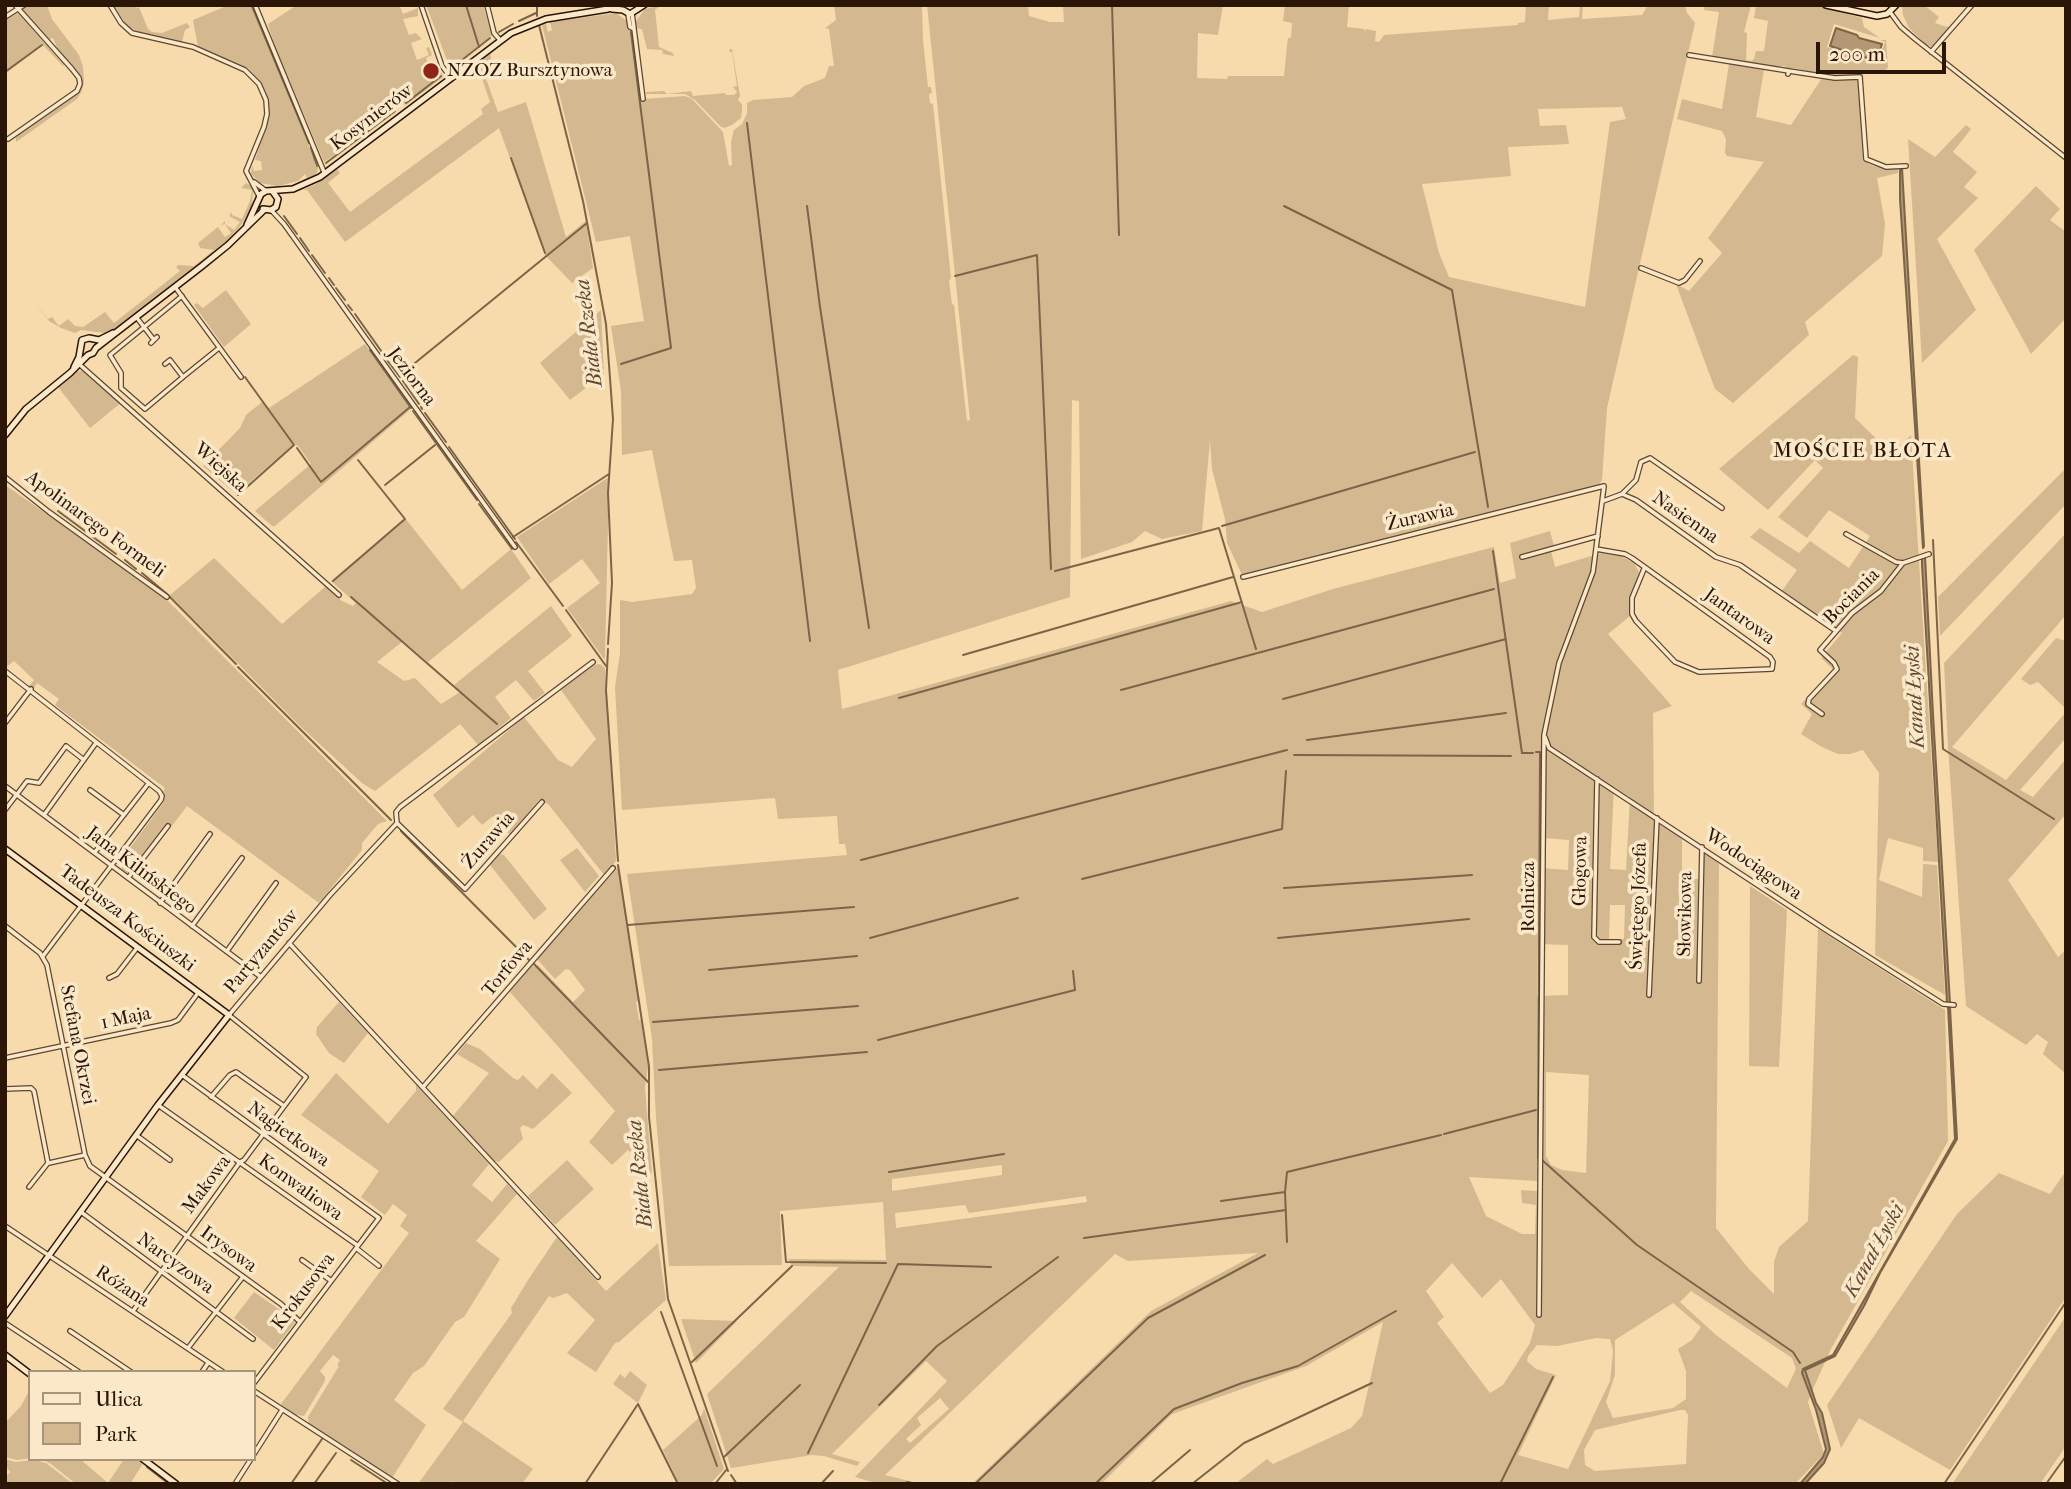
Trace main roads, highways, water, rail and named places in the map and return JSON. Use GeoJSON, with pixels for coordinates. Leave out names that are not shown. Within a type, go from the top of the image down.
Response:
{"type":"FeatureCollection","features":[{"type":"Feature","properties":{"kind":"main road","name":"Kosynierów"},"geometry":{"type":"LineString","coordinates":[[278,199],[325,174],[499,40],[538,21],[644,5]]}},
{"type":"Feature","properties":{"kind":"main road"},"geometry":{"type":"LineString","coordinates":[[1826,5],[1873,16],[1882,16],[1896,5]]}},
{"type":"Feature","properties":{"kind":"main road","name":"Kosynierów"},"geometry":{"type":"LineString","coordinates":[[270,192],[293,189]]}},
{"type":"Feature","properties":{"kind":"main road"},"geometry":{"type":"LineString","coordinates":[[5,435],[26,409],[96,348],[228,245],[278,199],[270,192],[259,200],[247,225]]}},
{"type":"Feature","properties":{"kind":"main road"},"geometry":{"type":"LineString","coordinates":[[259,200],[270,209]]}},
{"type":"Feature","properties":{"kind":"main road"},"geometry":{"type":"LineString","coordinates":[[70,373],[83,339],[94,340],[121,330]]}},
{"type":"Feature","properties":{"kind":"main road"},"geometry":{"type":"LineString","coordinates":[[94,340],[96,348]]}},
{"type":"Feature","properties":{"kind":"main road"},"geometry":{"type":"LineString","coordinates":[[80,351],[88,355]]}},
{"type":"Feature","properties":{"kind":"main road","name":"Tadeusza Kościuszki"},"geometry":{"type":"LineString","coordinates":[[5,849],[229,1015]]}},
{"type":"Feature","properties":{"kind":"main road","name":"Partyzantów"},"geometry":{"type":"LineString","coordinates":[[5,1317],[158,1105],[229,1015]]}},
{"type":"Feature","properties":{"kind":"main road"},"geometry":{"type":"LineString","coordinates":[[5,1355],[28,1372]]}},
{"type":"Feature","properties":{"kind":"main road"},"geometry":{"type":"LineString","coordinates":[[146,1461],[176,1484]]}},
{"type":"Feature","properties":{"kind":"waterway"},"geometry":{"type":"LineString","coordinates":[[466,5],[479,47]]}},
{"type":"Feature","properties":{"kind":"waterway","name":"Biała Rzeka"},"geometry":{"type":"LineString","coordinates":[[537,5],[537,16]]}},
{"type":"Feature","properties":{"kind":"waterway"},"geometry":{"type":"LineString","coordinates":[[1112,5],[1119,235]]}},
{"type":"Feature","properties":{"kind":"waterway"},"geometry":{"type":"LineString","coordinates":[[252,6],[309,143]]}},
{"type":"Feature","properties":{"kind":"waterway"},"geometry":{"type":"LineString","coordinates":[[519,21],[536,13]]}},
{"type":"Feature","properties":{"kind":"waterway"},"geometry":{"type":"LineString","coordinates":[[499,32],[513,24]]}},
{"type":"Feature","properties":{"kind":"waterway","name":"Biała Rzeka"},"geometry":{"type":"LineString","coordinates":[[539,25],[583,201],[606,324],[613,419],[608,493],[612,583],[608,644]]}},
{"type":"Feature","properties":{"kind":"waterway"},"geometry":{"type":"LineString","coordinates":[[621,364],[671,348],[631,32]]}},
{"type":"Feature","properties":{"kind":"waterway"},"geometry":{"type":"LineString","coordinates":[[453,67],[490,38]]}},
{"type":"Feature","properties":{"kind":"waterway"},"geometry":{"type":"LineString","coordinates":[[5,72],[42,45]]}},
{"type":"Feature","properties":{"kind":"waterway"},"geometry":{"type":"LineString","coordinates":[[406,103],[441,76]]}},
{"type":"Feature","properties":{"kind":"waterway"},"geometry":{"type":"LineString","coordinates":[[326,163],[395,111]]}},
{"type":"Feature","properties":{"kind":"waterway"},"geometry":{"type":"LineString","coordinates":[[747,123],[810,641]]}},
{"type":"Feature","properties":{"kind":"waterway"},"geometry":{"type":"LineString","coordinates":[[311,148],[317,166]]}},
{"type":"Feature","properties":{"kind":"waterway"},"geometry":{"type":"LineString","coordinates":[[511,158],[545,253]]}},
{"type":"Feature","properties":{"kind":"waterway"},"geometry":{"type":"LineString","coordinates":[[807,206],[869,628]]}},
{"type":"Feature","properties":{"kind":"waterway"},"geometry":{"type":"LineString","coordinates":[[1284,206],[1452,290],[1488,507]]}},
{"type":"Feature","properties":{"kind":"waterway"},"geometry":{"type":"LineString","coordinates":[[284,216],[297,234]]}},
{"type":"Feature","properties":{"kind":"waterway"},"geometry":{"type":"LineString","coordinates":[[399,376],[587,223]]}},
{"type":"Feature","properties":{"kind":"waterway"},"geometry":{"type":"LineString","coordinates":[[300,238],[309,251]]}},
{"type":"Feature","properties":{"kind":"waterway"},"geometry":{"type":"LineString","coordinates":[[312,255],[325,273]]}},
{"type":"Feature","properties":{"kind":"waterway"},"geometry":{"type":"LineString","coordinates":[[955,276],[1037,255],[1051,569]]}},
{"type":"Feature","properties":{"kind":"waterway"},"geometry":{"type":"LineString","coordinates":[[329,278],[334,285]]}},
{"type":"Feature","properties":{"kind":"waterway"},"geometry":{"type":"LineString","coordinates":[[336,288],[345,300]]}},
{"type":"Feature","properties":{"kind":"waterway"},"geometry":{"type":"LineString","coordinates":[[348,305],[352,310]]}},
{"type":"Feature","properties":{"kind":"waterway"},"geometry":{"type":"LineString","coordinates":[[355,314],[384,355]]}},
{"type":"Feature","properties":{"kind":"waterway"},"geometry":{"type":"LineString","coordinates":[[370,350],[411,408]]}},
{"type":"Feature","properties":{"kind":"waterway"},"geometry":{"type":"LineString","coordinates":[[387,360],[400,377]]}},
{"type":"Feature","properties":{"kind":"waterway"},"geometry":{"type":"LineString","coordinates":[[238,495],[294,445],[245,377]]}},
{"type":"Feature","properties":{"kind":"waterway"},"geometry":{"type":"LineString","coordinates":[[403,381],[419,404]]}},
{"type":"Feature","properties":{"kind":"waterway"},"geometry":{"type":"LineString","coordinates":[[297,448],[321,482],[410,407]]}},
{"type":"Feature","properties":{"kind":"waterway"},"geometry":{"type":"LineString","coordinates":[[413,411],[477,500]]}},
{"type":"Feature","properties":{"kind":"waterway"},"geometry":{"type":"LineString","coordinates":[[425,413],[446,442]]}},
{"type":"Feature","properties":{"kind":"waterway"},"geometry":{"type":"LineString","coordinates":[[385,485],[435,445]]}},
{"type":"Feature","properties":{"kind":"waterway"},"geometry":{"type":"LineString","coordinates":[[449,447],[515,539]]}},
{"type":"Feature","properties":{"kind":"waterway"},"geometry":{"type":"LineString","coordinates":[[1222,526],[1475,452]]}},
{"type":"Feature","properties":{"kind":"waterway"},"geometry":{"type":"LineString","coordinates":[[333,581],[405,519],[358,460]]}},
{"type":"Feature","properties":{"kind":"waterway"},"geometry":{"type":"LineString","coordinates":[[513,537],[609,474]]}},
{"type":"Feature","properties":{"kind":"waterway"},"geometry":{"type":"LineString","coordinates":[[479,504],[512,549]]}},
{"type":"Feature","properties":{"kind":"waterway"},"geometry":{"type":"LineString","coordinates":[[58,511],[116,554]]}},
{"type":"Feature","properties":{"kind":"waterway"},"geometry":{"type":"LineString","coordinates":[[1055,571],[1219,528],[1256,649]]}},
{"type":"Feature","properties":{"kind":"waterway"},"geometry":{"type":"LineString","coordinates":[[1933,540],[1943,749],[2054,819]]}},
{"type":"Feature","properties":{"kind":"waterway"},"geometry":{"type":"LineString","coordinates":[[516,542],[563,606]]}},
{"type":"Feature","properties":{"kind":"waterway"},"geometry":{"type":"LineString","coordinates":[[1493,551],[1522,753],[1533,753]]}},
{"type":"Feature","properties":{"kind":"waterway"},"geometry":{"type":"LineString","coordinates":[[125,560],[136,569]]}},
{"type":"Feature","properties":{"kind":"waterway"},"geometry":{"type":"LineString","coordinates":[[142,573],[167,594],[236,664]]}},
{"type":"Feature","properties":{"kind":"waterway"},"geometry":{"type":"LineString","coordinates":[[963,655],[1233,577]]}},
{"type":"Feature","properties":{"kind":"waterway"},"geometry":{"type":"LineString","coordinates":[[1121,690],[1494,589]]}},
{"type":"Feature","properties":{"kind":"waterway"},"geometry":{"type":"LineString","coordinates":[[351,597],[497,724]]}},
{"type":"Feature","properties":{"kind":"waterway"},"geometry":{"type":"LineString","coordinates":[[899,698],[1242,602]]}},
{"type":"Feature","properties":{"kind":"waterway"},"geometry":{"type":"LineString","coordinates":[[566,610],[606,666]]}},
{"type":"Feature","properties":{"kind":"waterway"},"geometry":{"type":"LineString","coordinates":[[1283,699],[1506,639]]}},
{"type":"Feature","properties":{"kind":"waterway","name":"Biała Rzeka"},"geometry":{"type":"LineString","coordinates":[[608,649],[606,690],[618,861]]}},
{"type":"Feature","properties":{"kind":"waterway"},"geometry":{"type":"LineString","coordinates":[[238,667],[391,820]]}},
{"type":"Feature","properties":{"kind":"waterway"},"geometry":{"type":"LineString","coordinates":[[1307,740],[1506,713]]}},
{"type":"Feature","properties":{"kind":"waterway"},"geometry":{"type":"LineString","coordinates":[[861,860],[1287,750]]}},
{"type":"Feature","properties":{"kind":"waterway"},"geometry":{"type":"LineString","coordinates":[[1536,752],[1540,752],[1538,1158]]}},
{"type":"Feature","properties":{"kind":"waterway"},"geometry":{"type":"LineString","coordinates":[[1294,755],[1511,756]]}},
{"type":"Feature","properties":{"kind":"waterway"},"geometry":{"type":"LineString","coordinates":[[1082,879],[1282,829],[1286,771]]}},
{"type":"Feature","properties":{"kind":"waterway"},"geometry":{"type":"LineString","coordinates":[[401,831],[530,961]]}},
{"type":"Feature","properties":{"kind":"waterway","name":"Biała Rzeka"},"geometry":{"type":"LineString","coordinates":[[618,865],[649,1067],[649,1117],[668,1299],[728,1471]]}},
{"type":"Feature","properties":{"kind":"waterway"},"geometry":{"type":"LineString","coordinates":[[1284,888],[1472,875]]}},
{"type":"Feature","properties":{"kind":"waterway"},"geometry":{"type":"LineString","coordinates":[[870,938],[1018,898]]}},
{"type":"Feature","properties":{"kind":"waterway"},"geometry":{"type":"LineString","coordinates":[[628,925],[854,907]]}},
{"type":"Feature","properties":{"kind":"waterway"},"geometry":{"type":"LineString","coordinates":[[1278,938],[1469,919]]}},
{"type":"Feature","properties":{"kind":"waterway"},"geometry":{"type":"LineString","coordinates":[[709,970],[857,956]]}},
{"type":"Feature","properties":{"kind":"waterway"},"geometry":{"type":"LineString","coordinates":[[534,964],[648,1082]]}},
{"type":"Feature","properties":{"kind":"waterway"},"geometry":{"type":"LineString","coordinates":[[878,1040],[1075,990],[1073,971]]}},
{"type":"Feature","properties":{"kind":"waterway"},"geometry":{"type":"LineString","coordinates":[[653,1022],[858,1006]]}},
{"type":"Feature","properties":{"kind":"waterway"},"geometry":{"type":"LineString","coordinates":[[659,1070],[867,1052]]}},
{"type":"Feature","properties":{"kind":"waterway"},"geometry":{"type":"LineString","coordinates":[[1444,1134],[1536,1110]]}},
{"type":"Feature","properties":{"kind":"waterway"},"geometry":{"type":"LineString","coordinates":[[1285,1192],[1287,1172],[1441,1135]]}},
{"type":"Feature","properties":{"kind":"waterway"},"geometry":{"type":"LineString","coordinates":[[889,1172],[1004,1154]]}},
{"type":"Feature","properties":{"kind":"waterway"},"geometry":{"type":"LineString","coordinates":[[1542,1160],[1637,1245],[1793,1352],[1800,1363]]}},
{"type":"Feature","properties":{"kind":"waterway"},"geometry":{"type":"LineString","coordinates":[[1221,1201],[1285,1192],[1287,1242]]}},
{"type":"Feature","properties":{"kind":"waterway"},"geometry":{"type":"LineString","coordinates":[[1084,1238],[1286,1210]]}},
{"type":"Feature","properties":{"kind":"waterway"},"geometry":{"type":"LineString","coordinates":[[782,1215],[786,1262],[886,1263]]}},
{"type":"Feature","properties":{"kind":"waterway"},"geometry":{"type":"LineString","coordinates":[[975,1484],[1148,1318],[1265,1255]]}},
{"type":"Feature","properties":{"kind":"waterway"},"geometry":{"type":"LineString","coordinates":[[879,1405],[937,1346],[1058,1257]]}},
{"type":"Feature","properties":{"kind":"waterway"},"geometry":{"type":"LineString","coordinates":[[808,1453],[898,1264],[991,1267]]}},
{"type":"Feature","properties":{"kind":"waterway"},"geometry":{"type":"LineString","coordinates":[[692,1362],[792,1266]]}},
{"type":"Feature","properties":{"kind":"waterway"},"geometry":{"type":"LineString","coordinates":[[1944,1484],[2066,1302]]}},
{"type":"Feature","properties":{"kind":"waterway"},"geometry":{"type":"LineString","coordinates":[[1095,1484],[1174,1409],[1242,1383],[1298,1366],[1396,1311]]}},
{"type":"Feature","properties":{"kind":"waterway"},"geometry":{"type":"LineString","coordinates":[[661,1312],[717,1466]]}},
{"type":"Feature","properties":{"kind":"waterway"},"geometry":{"type":"LineString","coordinates":[[1500,1484],[1553,1377]]}},
{"type":"Feature","properties":{"kind":"waterway"},"geometry":{"type":"LineString","coordinates":[[1192,1484],[1244,1443],[1372,1383]]}},
{"type":"Feature","properties":{"kind":"waterway"},"geometry":{"type":"LineString","coordinates":[[724,1457],[800,1385]]}},
{"type":"Feature","properties":{"kind":"waterway"},"geometry":{"type":"LineString","coordinates":[[585,1484],[638,1404],[678,1484]]}},
{"type":"Feature","properties":{"kind":"waterway"},"geometry":{"type":"LineString","coordinates":[[291,1484],[322,1439]]}},
{"type":"Feature","properties":{"kind":"waterway"},"geometry":{"type":"LineString","coordinates":[[1150,1484],[1190,1450]]}},
{"type":"Feature","properties":{"kind":"waterway"},"geometry":{"type":"LineString","coordinates":[[314,1484],[336,1453]]}},
{"type":"Feature","properties":{"kind":"waterway"},"geometry":{"type":"LineString","coordinates":[[2046,1484],[2066,1456]]}},
{"type":"Feature","properties":{"kind":"waterway"},"geometry":{"type":"LineString","coordinates":[[351,1460],[388,1484]]}},
{"type":"Feature","properties":{"kind":"waterway"},"geometry":{"type":"LineString","coordinates":[[147,1467],[169,1484]]}},
{"type":"Feature","properties":{"kind":"waterway"},"geometry":{"type":"LineString","coordinates":[[715,1484],[727,1469]]}},
{"type":"Feature","properties":{"kind":"waterway"},"geometry":{"type":"LineString","coordinates":[[821,1484],[833,1471]]}},
{"type":"Feature","properties":{"kind":"waterway","name":"Biała Rzeka"},"geometry":{"type":"LineString","coordinates":[[731,1475],[737,1484]]}},
{"type":"Feature","properties":{"kind":"waterway"},"geometry":{"type":"LineString","coordinates":[[907,1482],[916,1484]]}},
{"type":"Feature","properties":{"kind":"place","name":"NZOZ Bursztynowa"},"geometry":{"type":"Point","coordinates":[431,71]}},
{"type":"Feature","properties":{"kind":"district","name":"MOŚCIE BŁOTA"},"geometry":{"type":"Point","coordinates":[1863,452]}},
{"type":"Feature","properties":{"kind":"water label","name":"Kanał Łyski"},"geometry":{"type":"Point","coordinates":[1916,697]}},
{"type":"Feature","properties":{"kind":"water label","name":"Kanał Łyski"},"geometry":{"type":"Point","coordinates":[1875,1251]}}]}
